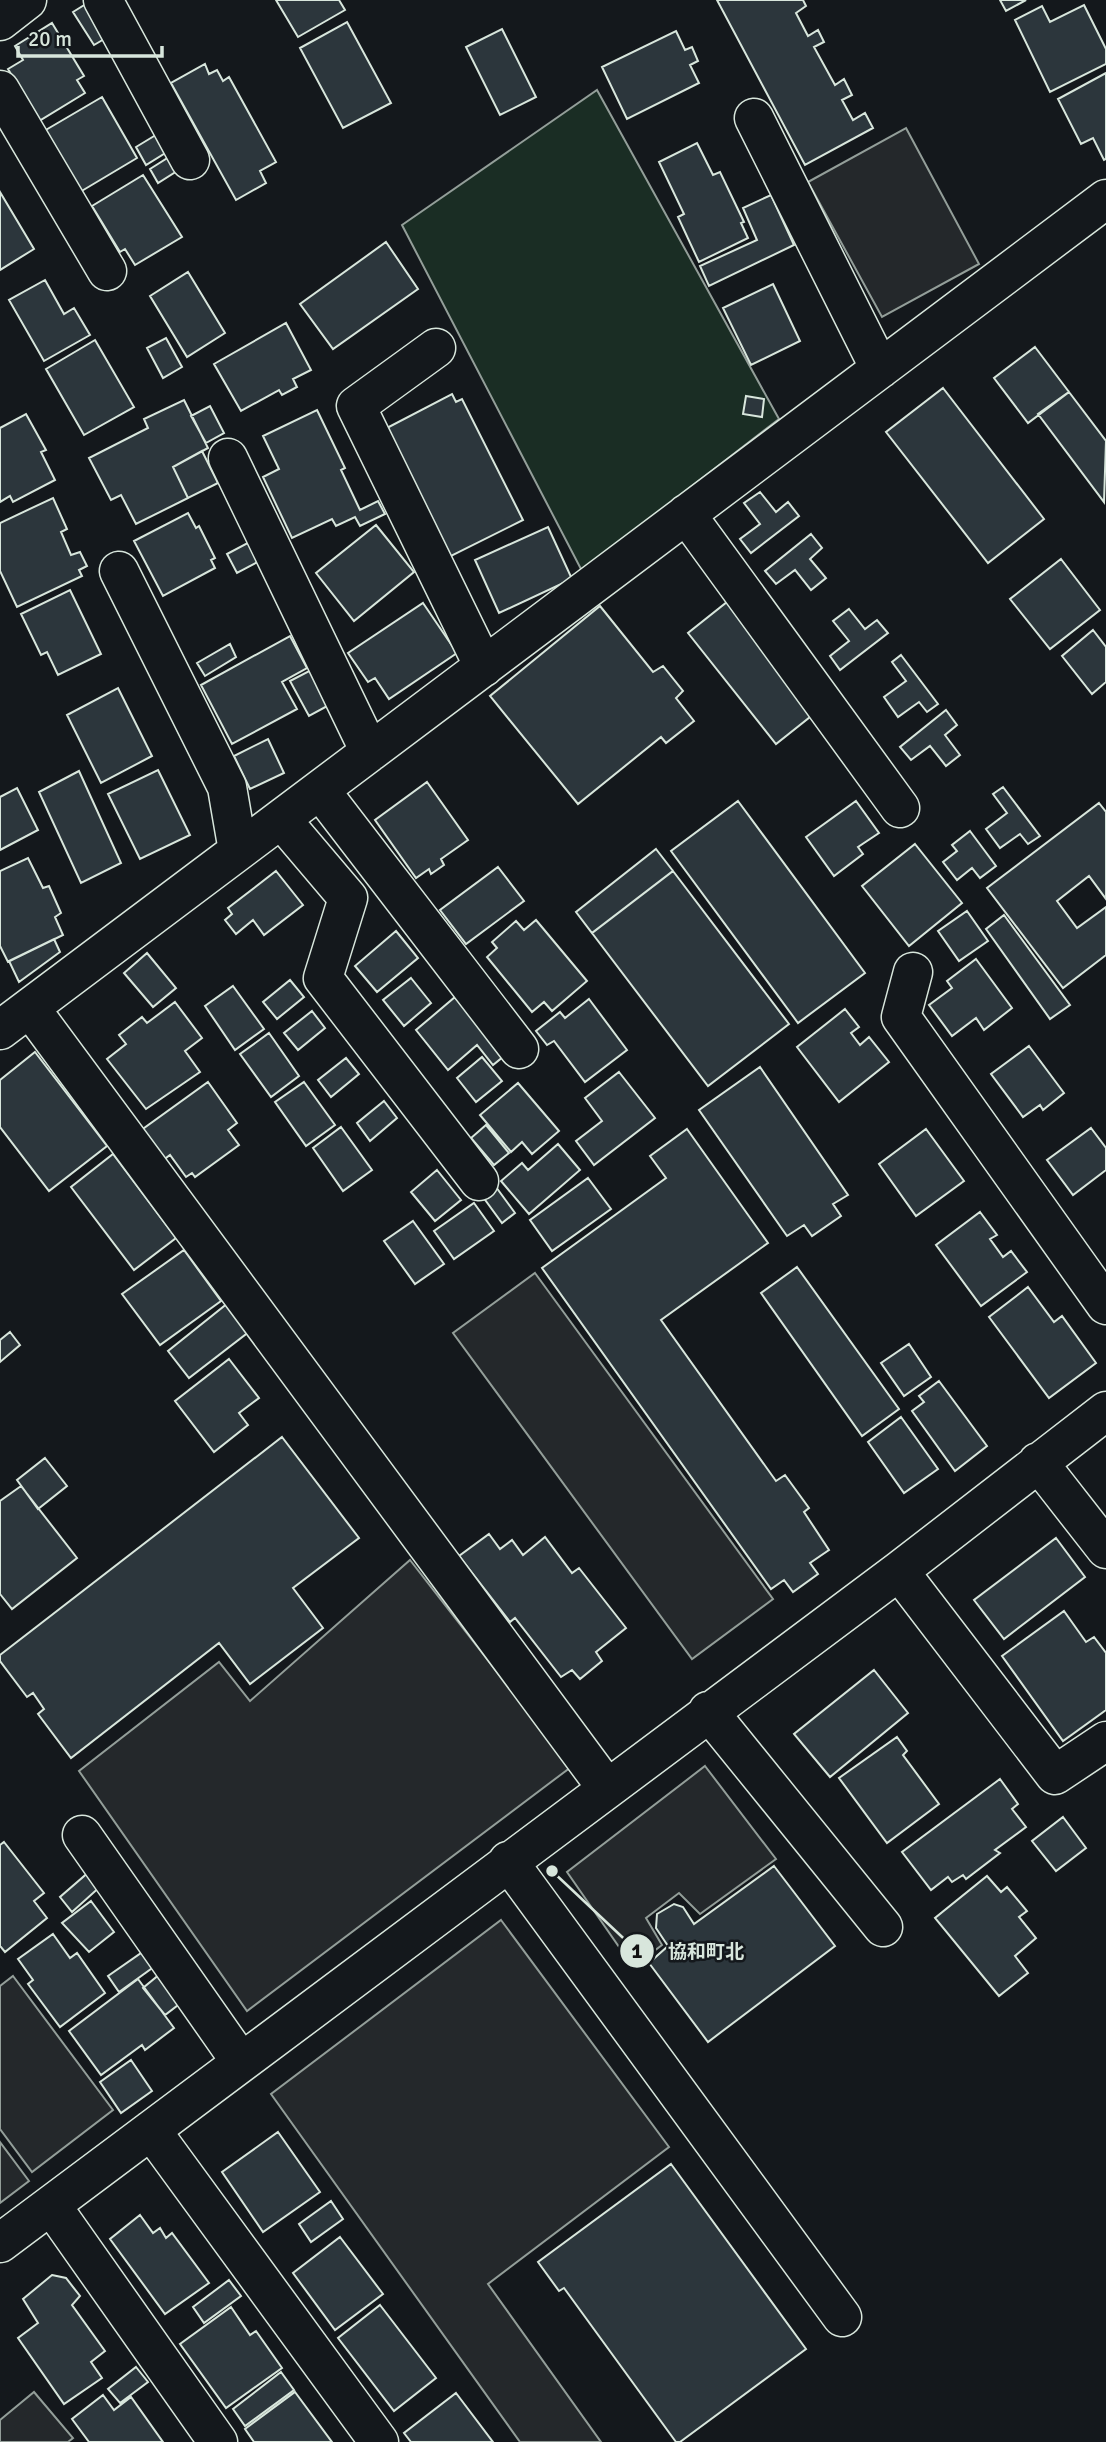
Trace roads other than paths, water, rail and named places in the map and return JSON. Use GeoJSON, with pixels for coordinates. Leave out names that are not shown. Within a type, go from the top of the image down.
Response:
{"type":"FeatureCollection","features":[{"type":"Feature","properties":{"kind":"street"},"geometry":{"type":"LineString","coordinates":[[0,21],[27,0]]}},
{"type":"Feature","properties":{"kind":"street"},"geometry":{"type":"LineString","coordinates":[[103,0],[190,160]]}},
{"type":"Feature","properties":{"kind":"street"},"geometry":{"type":"LineString","coordinates":[[0,90],[107,271]]}},
{"type":"Feature","properties":{"kind":"street"},"geometry":{"type":"LineString","coordinates":[[754,118],[880,369]]}},
{"type":"Feature","properties":{"kind":"street"},"geometry":{"type":"LineString","coordinates":[[606,1787],[8,1021],[1106,199]]}},
{"type":"Feature","properties":{"kind":"street"},"geometry":{"type":"LineString","coordinates":[[436,348],[356,406],[484,667]]}},
{"type":"Feature","properties":{"kind":"street"},"geometry":{"type":"LineString","coordinates":[[228,458],[370,752]]}},
{"type":"Feature","properties":{"kind":"street"},"geometry":{"type":"LineString","coordinates":[[686,514],[900,808]]}},
{"type":"Feature","properties":{"kind":"street"},"geometry":{"type":"LineString","coordinates":[[120,571],[227,787],[238,851]]}},
{"type":"Feature","properties":{"kind":"street"},"geometry":{"type":"LineString","coordinates":[[320,790],[519,1049]]}},
{"type":"Feature","properties":{"kind":"street"},"geometry":{"type":"LineString","coordinates":[[281,819],[348,898],[323,978],[480,1181]]}},
{"type":"Feature","properties":{"kind":"street"},"geometry":{"type":"LineString","coordinates":[[913,972],[901,1017],[1106,1305]]}},
{"type":"Feature","properties":{"kind":"street"},"geometry":{"type":"LineString","coordinates":[[0,2244],[606,1787],[899,1571],[1106,1411]]}},
{"type":"Feature","properties":{"kind":"street"},"geometry":{"type":"LineString","coordinates":[[1038,1462],[1106,1549]]}},
{"type":"Feature","properties":{"kind":"street"},"geometry":{"type":"LineString","coordinates":[[899,1571],[1055,1775],[1106,1741]]}},
{"type":"Feature","properties":{"kind":"street"},"geometry":{"type":"LineString","coordinates":[[708,1711],[883,1927]]}},
{"type":"Feature","properties":{"kind":"street"},"geometry":{"type":"LineString","coordinates":[[82,1836],[242,2062]]}},
{"type":"Feature","properties":{"kind":"street"},"geometry":{"type":"LineString","coordinates":[[508,1861],[842,2318]]}},
{"type":"Feature","properties":{"kind":"street"},"geometry":{"type":"LineString","coordinates":[[151,2130],[379,2442]]}},
{"type":"Feature","properties":{"kind":"street"},"geometry":{"type":"LineString","coordinates":[[51,2205],[218,2442]]}},
{"type":"Feature","properties":{"kind":"place","name":"協和町北"},"geometry":{"type":"Point","coordinates":[552,1871]}}]}
